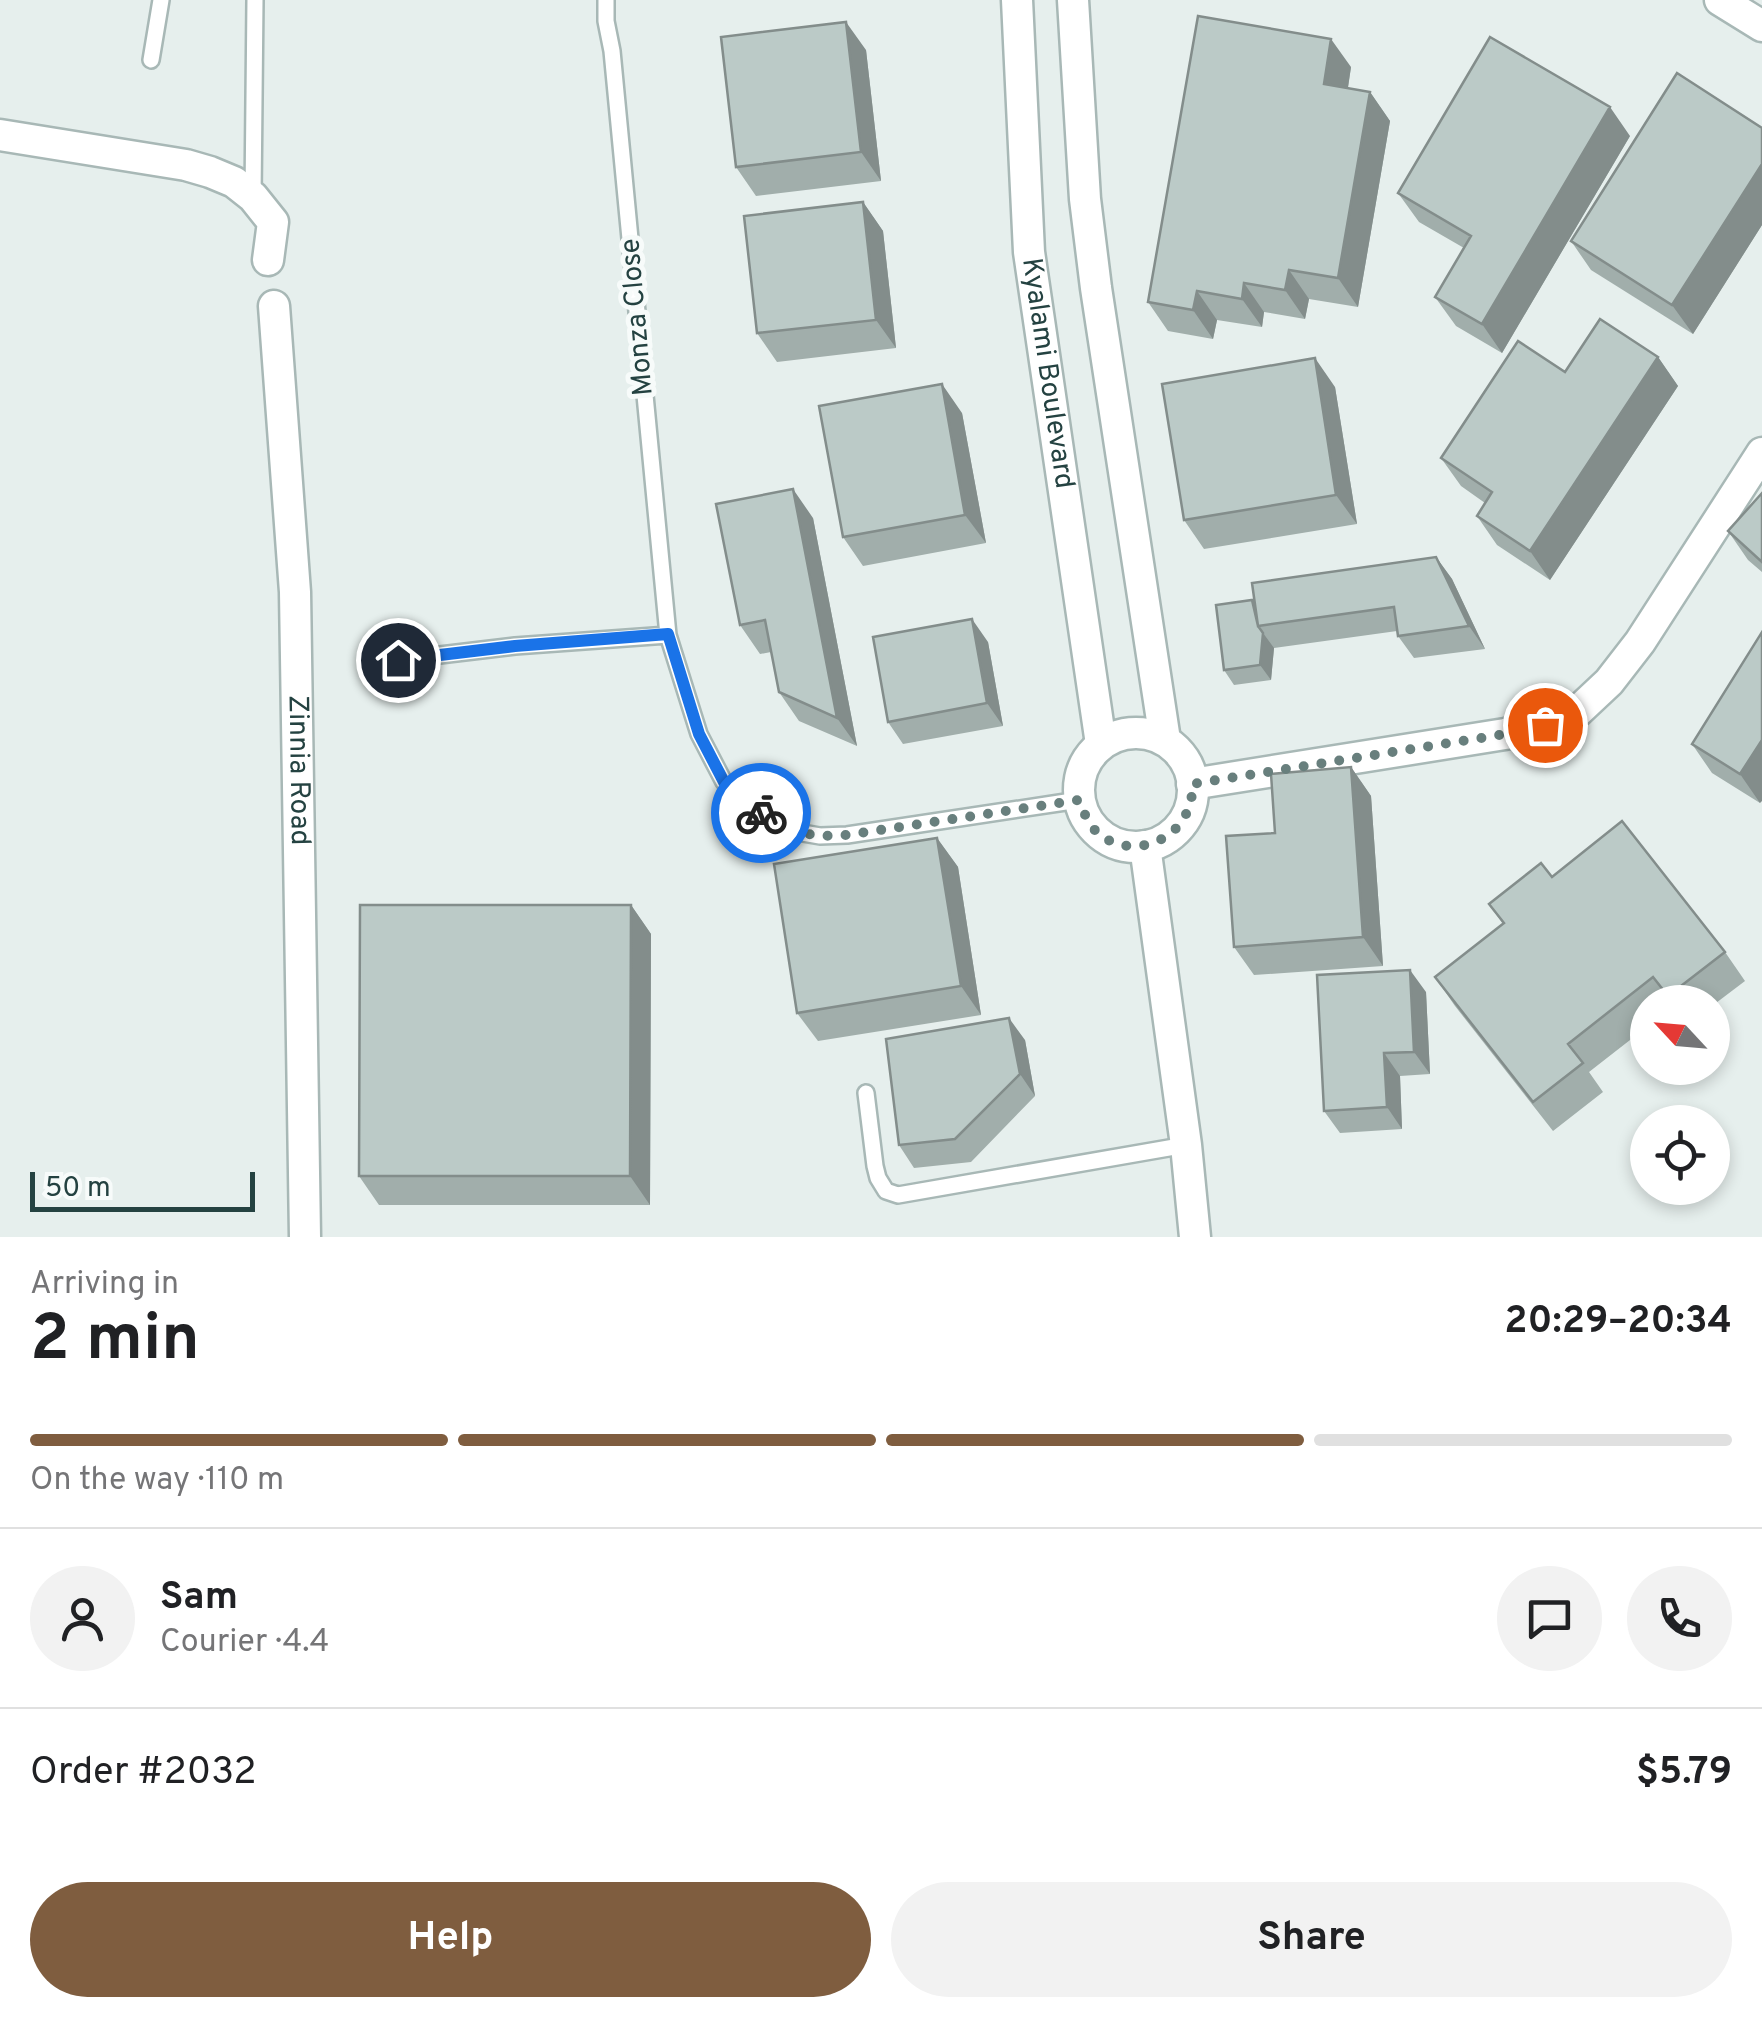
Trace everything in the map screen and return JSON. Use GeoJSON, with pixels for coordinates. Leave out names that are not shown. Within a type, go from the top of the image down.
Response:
{"type":"FeatureCollection","features":[{"type":"Feature","properties":{"kind":"street","name":"Kyalami Boulevard"},"geometry":{"type":"LineString","coordinates":[[1016,0],[1029,252],[1101,744]]}},
{"type":"Feature","properties":{"kind":"street"},"geometry":{"type":"LineString","coordinates":[[1073,0],[1085,199],[1164,740]]}},
{"type":"Feature","properties":{"kind":"street"},"geometry":{"type":"LineString","coordinates":[[1720,0],[1762,26]]}},
{"type":"Feature","properties":{"kind":"street"},"geometry":{"type":"LineString","coordinates":[[0,135],[186,164],[243,189],[273,222],[268,260]]}},
{"type":"Feature","properties":{"kind":"street","name":"Zinnia Road"},"geometry":{"type":"LineString","coordinates":[[274,306],[295,592],[305,1237]]}},
{"type":"Feature","properties":{"kind":"street"},"geometry":{"type":"LineString","coordinates":[[1192,784],[1506,734],[1577,712],[1609,682],[1640,642],[1762,454]]}},
{"type":"Feature","properties":{"kind":"street"},"geometry":{"type":"LineString","coordinates":[[1149,734],[1178,752],[1188,766],[1192,801],[1176,830],[1145,846],[1110,841],[1096,831],[1079,800],[1080,779],[1101,744],[1116,736],[1149,734]]}},
{"type":"Feature","properties":{"kind":"street"},"geometry":{"type":"LineString","coordinates":[[1145,846],[1195,1237]]}},
{"type":"Feature","properties":{"kind":"lane"},"geometry":{"type":"LineString","coordinates":[[150,60],[161,0]]}},
{"type":"Feature","properties":{"kind":"lane"},"geometry":{"type":"LineString","coordinates":[[243,189],[255,0]]}},
{"type":"Feature","properties":{"kind":"lane","name":"Monza Close"},"geometry":{"type":"LineString","coordinates":[[606,0],[668,634],[699,734],[724,782],[759,812],[791,831],[820,836],[1079,800]]}},
{"type":"Feature","properties":{"kind":"lane"},"geometry":{"type":"LineString","coordinates":[[398,660],[668,634]]}},
{"type":"Feature","properties":{"kind":"lane"},"geometry":{"type":"LineString","coordinates":[[866,1092],[878,1178],[886,1191],[898,1196],[1186,1145]]}},
{"type":"Feature","properties":{"kind":"building"},"geometry":{"type":"Polygon","coordinates":[[[1198,16],[1331,39],[1324,84],[1370,92],[1338,278],[1289,270],[1285,290],[1244,283],[1242,299],[1197,291],[1193,310],[1148,302],[1198,16]]]}},
{"type":"Feature","properties":{"kind":"building"},"geometry":{"type":"Polygon","coordinates":[[[846,22],[861,152],[736,167],[721,37],[846,22]]]}},
{"type":"Feature","properties":{"kind":"building"},"geometry":{"type":"Polygon","coordinates":[[[1490,37],[1610,107],[1482,324],[1435,297],[1471,236],[1398,193],[1490,37]]]}},
{"type":"Feature","properties":{"kind":"building"},"geometry":{"type":"Polygon","coordinates":[[[1677,73],[1762,128],[1762,164],[1672,305],[1571,241],[1677,73]]]}},
{"type":"Feature","properties":{"kind":"building"},"geometry":{"type":"Polygon","coordinates":[[[863,202],[876,320],[757,333],[744,216],[863,202]]]}},
{"type":"Feature","properties":{"kind":"building"},"geometry":{"type":"Polygon","coordinates":[[[1600,319],[1658,357],[1530,551],[1477,516],[1492,492],[1441,458],[1518,341],[1565,372],[1600,319]]]}},
{"type":"Feature","properties":{"kind":"building"},"geometry":{"type":"Polygon","coordinates":[[[1315,358],[1336,495],[1184,520],[1162,384],[1315,358]]]}},
{"type":"Feature","properties":{"kind":"building"},"geometry":{"type":"Polygon","coordinates":[[[942,384],[965,515],[843,537],[819,406],[942,384]]]}},
{"type":"Feature","properties":{"kind":"building"},"geometry":{"type":"Polygon","coordinates":[[[793,489],[837,718],[779,692],[765,620],[740,625],[716,504],[793,489]]]}},
{"type":"Feature","properties":{"kind":"building"},"geometry":{"type":"Polygon","coordinates":[[[1762,493],[1762,562],[1728,531],[1762,493]]]}},
{"type":"Feature","properties":{"kind":"building"},"geometry":{"type":"Polygon","coordinates":[[[1436,557],[1469,626],[1398,636],[1394,607],[1258,626],[1252,583],[1436,557]]]}},
{"type":"Feature","properties":{"kind":"building"},"geometry":{"type":"Polygon","coordinates":[[[1252,600],[1263,633],[1260,665],[1224,670],[1216,605],[1252,600]]]}},
{"type":"Feature","properties":{"kind":"building"},"geometry":{"type":"Polygon","coordinates":[[[972,619],[987,703],[888,722],[873,637],[972,619]]]}},
{"type":"Feature","properties":{"kind":"building"},"geometry":{"type":"Polygon","coordinates":[[[1762,632],[1762,740],[1740,774],[1692,744],[1762,632]]]}},
{"type":"Feature","properties":{"kind":"building"},"geometry":{"type":"Polygon","coordinates":[[[1351,767],[1363,937],[1234,947],[1226,836],[1275,833],[1271,774],[1351,767]]]}},
{"type":"Feature","properties":{"kind":"building"},"geometry":{"type":"Polygon","coordinates":[[[1622,821],[1725,952],[1682,985],[1659,985],[1653,977],[1643,985],[1630,985],[1630,995],[1568,1044],[1583,1063],[1533,1102],[1435,977],[1504,923],[1489,904],[1541,863],[1552,877],[1622,821]]]}},
{"type":"Feature","properties":{"kind":"building"},"geometry":{"type":"Polygon","coordinates":[[[937,838],[961,986],[797,1013],[774,864],[937,838]]]}},
{"type":"Feature","properties":{"kind":"building"},"geometry":{"type":"Polygon","coordinates":[[[360,905],[631,905],[630,1176],[359,1176],[360,905]]]}},
{"type":"Feature","properties":{"kind":"building"},"geometry":{"type":"Polygon","coordinates":[[[1410,970],[1414,1052],[1384,1053],[1387,1107],[1324,1111],[1317,975],[1410,970]]]}},
{"type":"Feature","properties":{"kind":"building"},"geometry":{"type":"Polygon","coordinates":[[[1009,1018],[1020,1074],[955,1139],[899,1145],[886,1039],[1009,1018]]]}},
{"type":"Feature","properties":{"kind":"way so far"},"geometry":{"type":"LineString","coordinates":[[761,813],[791,831],[847,835],[1079,800],[1096,831],[1110,841],[1145,846],[1176,830],[1186,817],[1192,801],[1192,784],[1545,725]]}},
{"type":"Feature","properties":{"kind":"route"},"geometry":{"type":"LineString","coordinates":[[398,660],[668,634],[699,734],[724,782],[761,813]]}}]}
